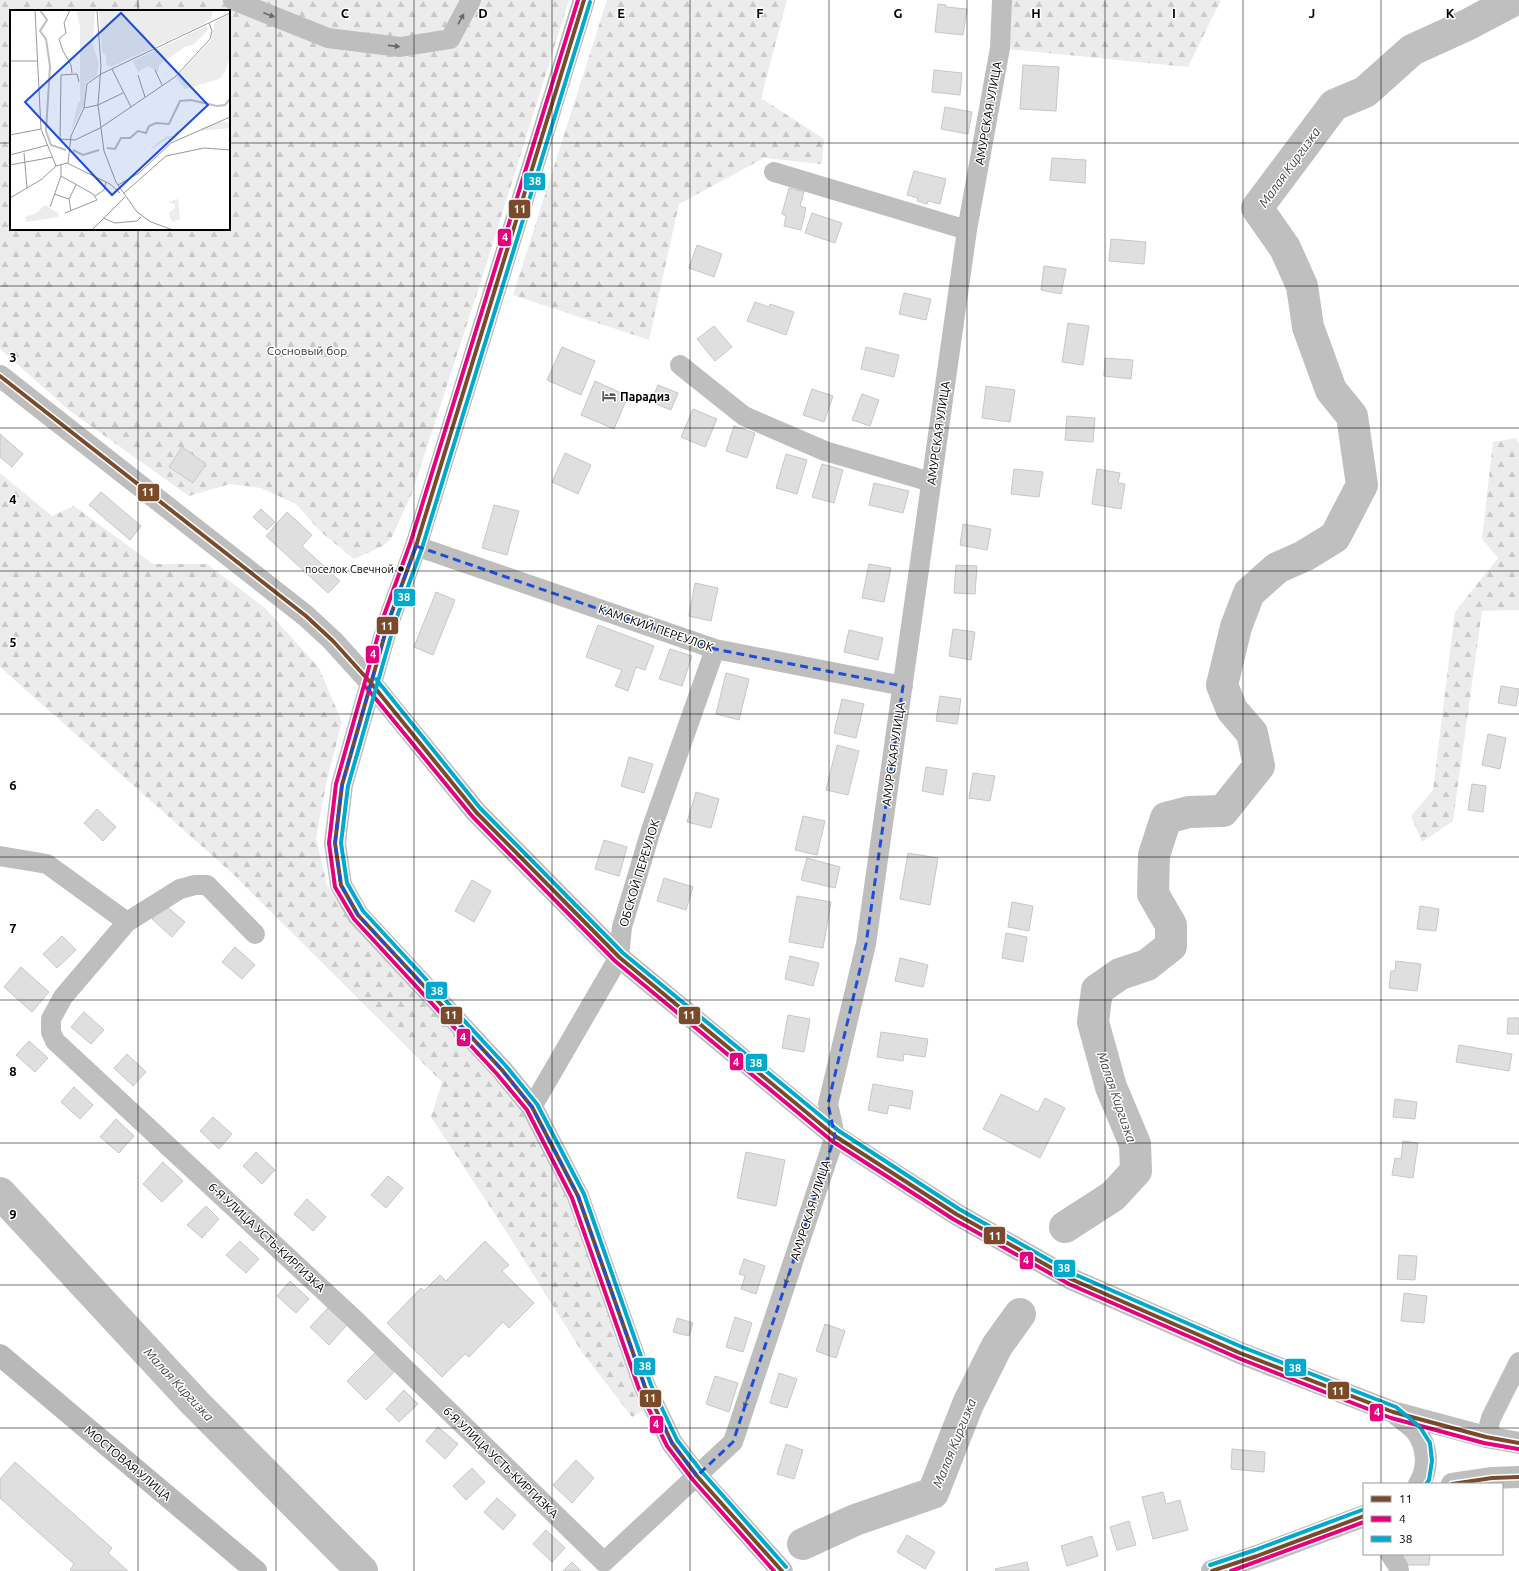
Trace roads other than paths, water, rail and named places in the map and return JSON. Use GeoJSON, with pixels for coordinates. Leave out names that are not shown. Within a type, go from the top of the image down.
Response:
{"type":"FeatureCollection","features":[{"type":"Feature","properties":{"kind":"main road"},"geometry":{"type":"LineString","coordinates":[[0,376],[306,616],[333,641],[371,683],[476,812],[619,957],[835,1136],[956,1214],[1071,1279],[1240,1353],[1393,1412],[1486,1437],[1519,1443]]}},
{"type":"Feature","properties":{"kind":"main road"},"geometry":{"type":"LineString","coordinates":[[371,683],[342,785],[335,844],[341,885],[358,915],[502,1070],[532,1108],[578,1196],[645,1387],[672,1443],[697,1476],[782,1571]]}},
{"type":"Feature","properties":{"kind":"main road"},"geometry":{"type":"LineString","coordinates":[[1393,1412],[1416,1431],[1424,1445],[1426,1462],[1423,1478],[1420,1483]]}},
{"type":"Feature","properties":{"kind":"main road"},"geometry":{"type":"LineString","coordinates":[[1459,1483],[1492,1478],[1519,1477]]}},
{"type":"Feature","properties":{"kind":"main road"},"geometry":{"type":"LineString","coordinates":[[1212,1571],[1363,1517]]}},
{"type":"Feature","properties":{"kind":"street"},"geometry":{"type":"LineString","coordinates":[[233,0],[328,38],[400,47],[450,38],[471,0]]}},
{"type":"Feature","properties":{"kind":"street"},"geometry":{"type":"LineString","coordinates":[[371,683],[389,620],[416,546],[584,0]]}},
{"type":"Feature","properties":{"kind":"street","name":"АМУРСКАЯ УЛИЦА"},"geometry":{"type":"LineString","coordinates":[[697,1476],[733,1442],[835,1136],[828,1104],[866,944],[967,230],[1000,48],[1002,0]]}},
{"type":"Feature","properties":{"kind":"street"},"geometry":{"type":"LineString","coordinates":[[774,172],[967,230]]}},
{"type":"Feature","properties":{"kind":"street"},"geometry":{"type":"LineString","coordinates":[[680,365],[744,416],[824,451],[931,482]]}},
{"type":"Feature","properties":{"kind":"street","name":"КАМСКИЙ ПЕРЕУЛОК"},"geometry":{"type":"LineString","coordinates":[[416,546],[715,649],[902,686]]}},
{"type":"Feature","properties":{"kind":"street","name":"ОБСКОЙ ПЕРЕУЛОК"},"geometry":{"type":"LineString","coordinates":[[532,1108],[619,957],[622,927],[651,830],[715,649]]}},
{"type":"Feature","properties":{"kind":"street"},"geometry":{"type":"LineString","coordinates":[[0,856],[47,864],[127,922]]}},
{"type":"Feature","properties":{"kind":"street","name":"6-Я УЛИЦА УСТЬ-КИРГИЗКА"},"geometry":{"type":"LineString","coordinates":[[255,934],[207,885],[195,885],[180,889],[127,922],[63,997],[51,1019],[51,1032],[55,1041],[352,1317],[604,1562],[697,1476]]}},
{"type":"Feature","properties":{"kind":"street","name":"МОСТОВАЯ УЛИЦА"},"geometry":{"type":"LineString","coordinates":[[0,1355],[256,1571]]}},
{"type":"Feature","properties":{"kind":"street"},"geometry":{"type":"LineString","coordinates":[[1486,1437],[1491,1418],[1519,1362]]}},
{"type":"Feature","properties":{"kind":"street"},"geometry":{"type":"LineString","coordinates":[[1391,1555],[1398,1566],[1399,1571]]}},
{"type":"Feature","properties":{"kind":"waterway","name":"Малая Киргизка"},"geometry":{"type":"LineString","coordinates":[[1065,1227],[1113,1196],[1136,1171],[1135,1144],[1111,1087],[1093,1022],[1097,990],[1120,974],[1147,965],[1171,946],[1171,925],[1153,894],[1154,855],[1166,818],[1189,812],[1223,811],[1259,766],[1252,733],[1232,710],[1222,685],[1236,627],[1249,593],[1277,568],[1304,556],[1335,537],[1362,485],[1352,416],[1331,390],[1308,327],[1302,286],[1285,248],[1257,208],[1334,105],[1365,92],[1412,50],[1469,24],[1514,0]]}},
{"type":"Feature","properties":{"kind":"waterway","name":"Малая Киргизка"},"geometry":{"type":"LineString","coordinates":[[0,1193],[195,1403],[362,1571]]}},
{"type":"Feature","properties":{"kind":"waterway","name":"Малая Киргизка"},"geometry":{"type":"LineString","coordinates":[[803,1544],[855,1520],[933,1493],[968,1404],[997,1346],[1020,1314]]}},
{"type":"Feature","properties":{"kind":"place","name":"Парадиз"},"geometry":{"type":"Point","coordinates":[609,396]}},
{"type":"Feature","properties":{"kind":"place","name":"поселок Свечной"},"geometry":{"type":"Point","coordinates":[401,569]}},
{"type":"Feature","properties":{"kind":"park label","name":"Сосновый бор"},"geometry":{"type":"Point","coordinates":[307,350]}}]}
